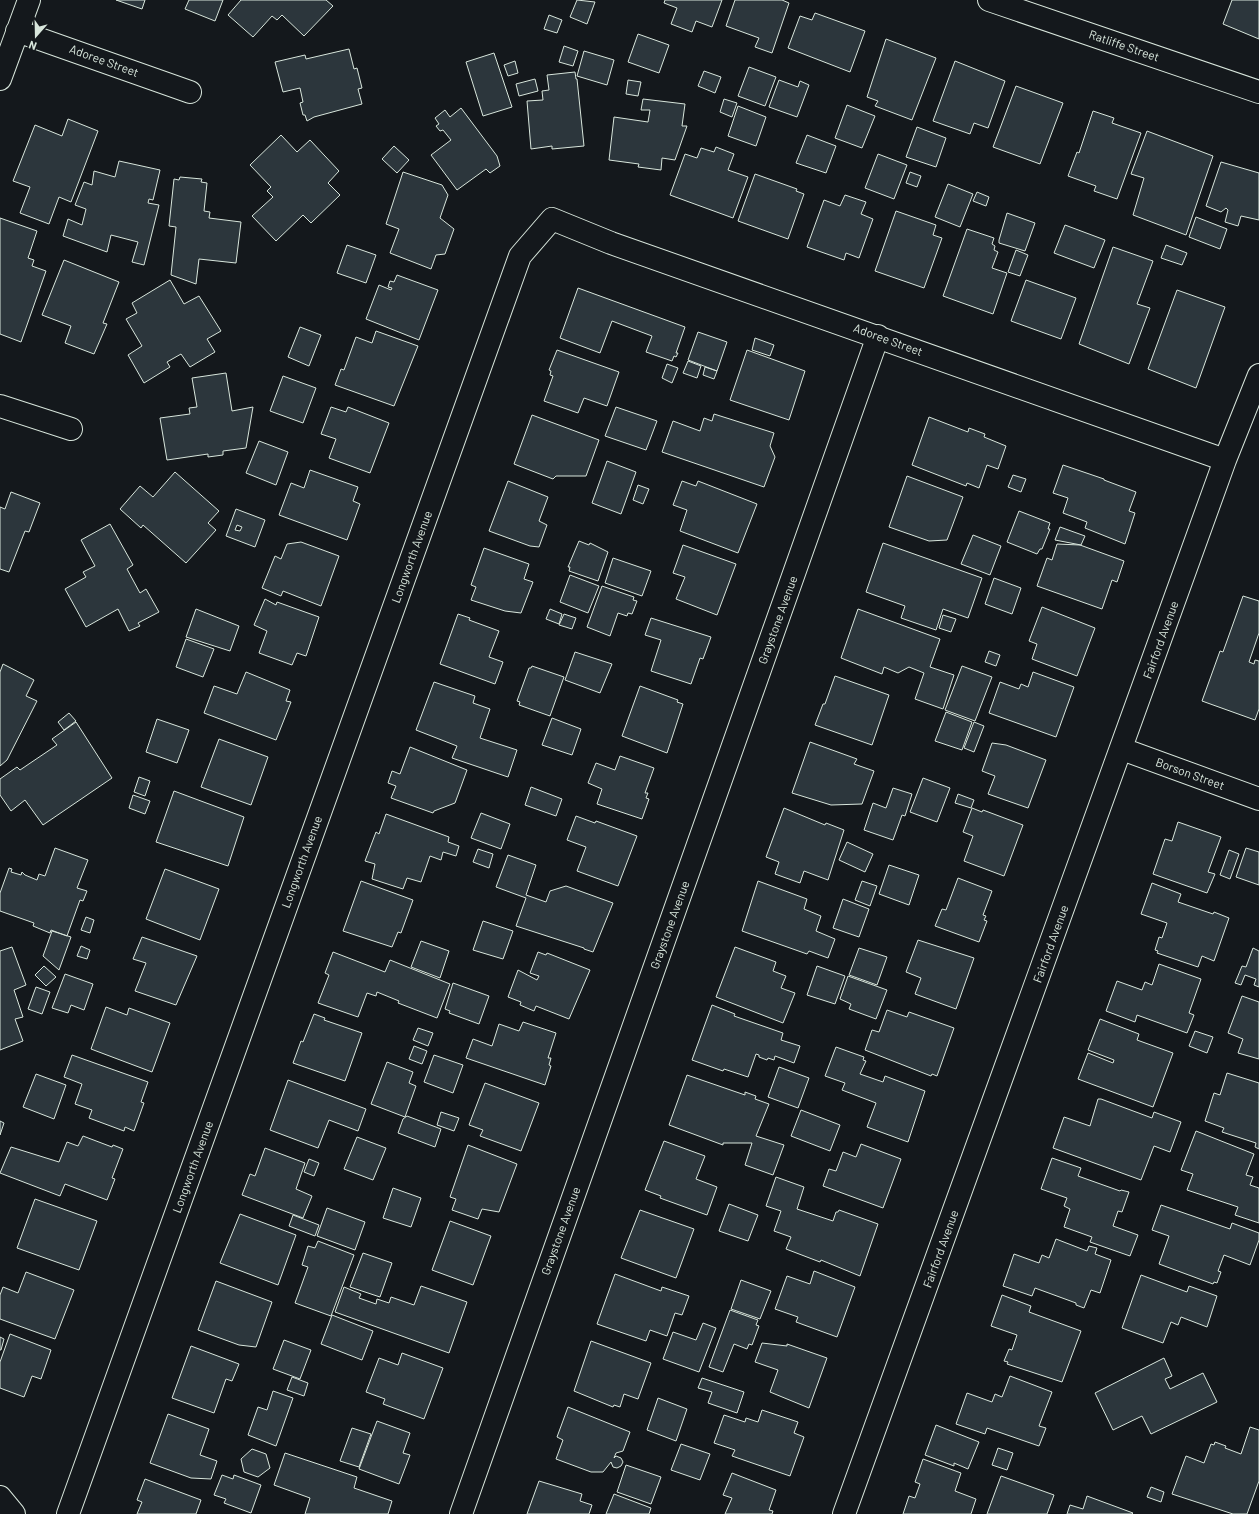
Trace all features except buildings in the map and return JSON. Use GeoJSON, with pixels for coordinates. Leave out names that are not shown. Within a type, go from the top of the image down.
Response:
{"type":"FeatureCollection","features":[{"type":"Feature","properties":{"kind":"street"},"geometry":{"type":"LineString","coordinates":[[0,79],[29,0]]}},
{"type":"Feature","properties":{"kind":"street","name":"Ratliffe Street"},"geometry":{"type":"LineString","coordinates":[[989,0],[1259,92]]}},
{"type":"Feature","properties":{"kind":"street","name":"Adoree Street"},"geometry":{"type":"LineString","coordinates":[[17,31],[190,92]]}},
{"type":"Feature","properties":{"kind":"street","name":"Adoree Street"},"geometry":{"type":"LineString","coordinates":[[552,219],[611,243],[878,336],[1225,460]]}},
{"type":"Feature","properties":{"kind":"street","name":"Longworth Avenue"},"geometry":{"type":"LineString","coordinates":[[68,1514],[520,256],[552,219]]}},
{"type":"Feature","properties":{"kind":"street","name":"Graystone Avenue"},"geometry":{"type":"LineString","coordinates":[[461,1514],[878,336]]}},
{"type":"Feature","properties":{"kind":"street","name":"Fairford Avenue"},"geometry":{"type":"LineString","coordinates":[[844,1514],[1122,749],[1225,460],[1259,375]]}},
{"type":"Feature","properties":{"kind":"street"},"geometry":{"type":"LineString","coordinates":[[0,406],[71,429]]}},
{"type":"Feature","properties":{"kind":"street","name":"Borson Street"},"geometry":{"type":"LineString","coordinates":[[1122,749],[1259,799]]}},
{"type":"Feature","properties":{"kind":"street"},"geometry":{"type":"LineString","coordinates":[[0,1497],[14,1514]]}}]}
